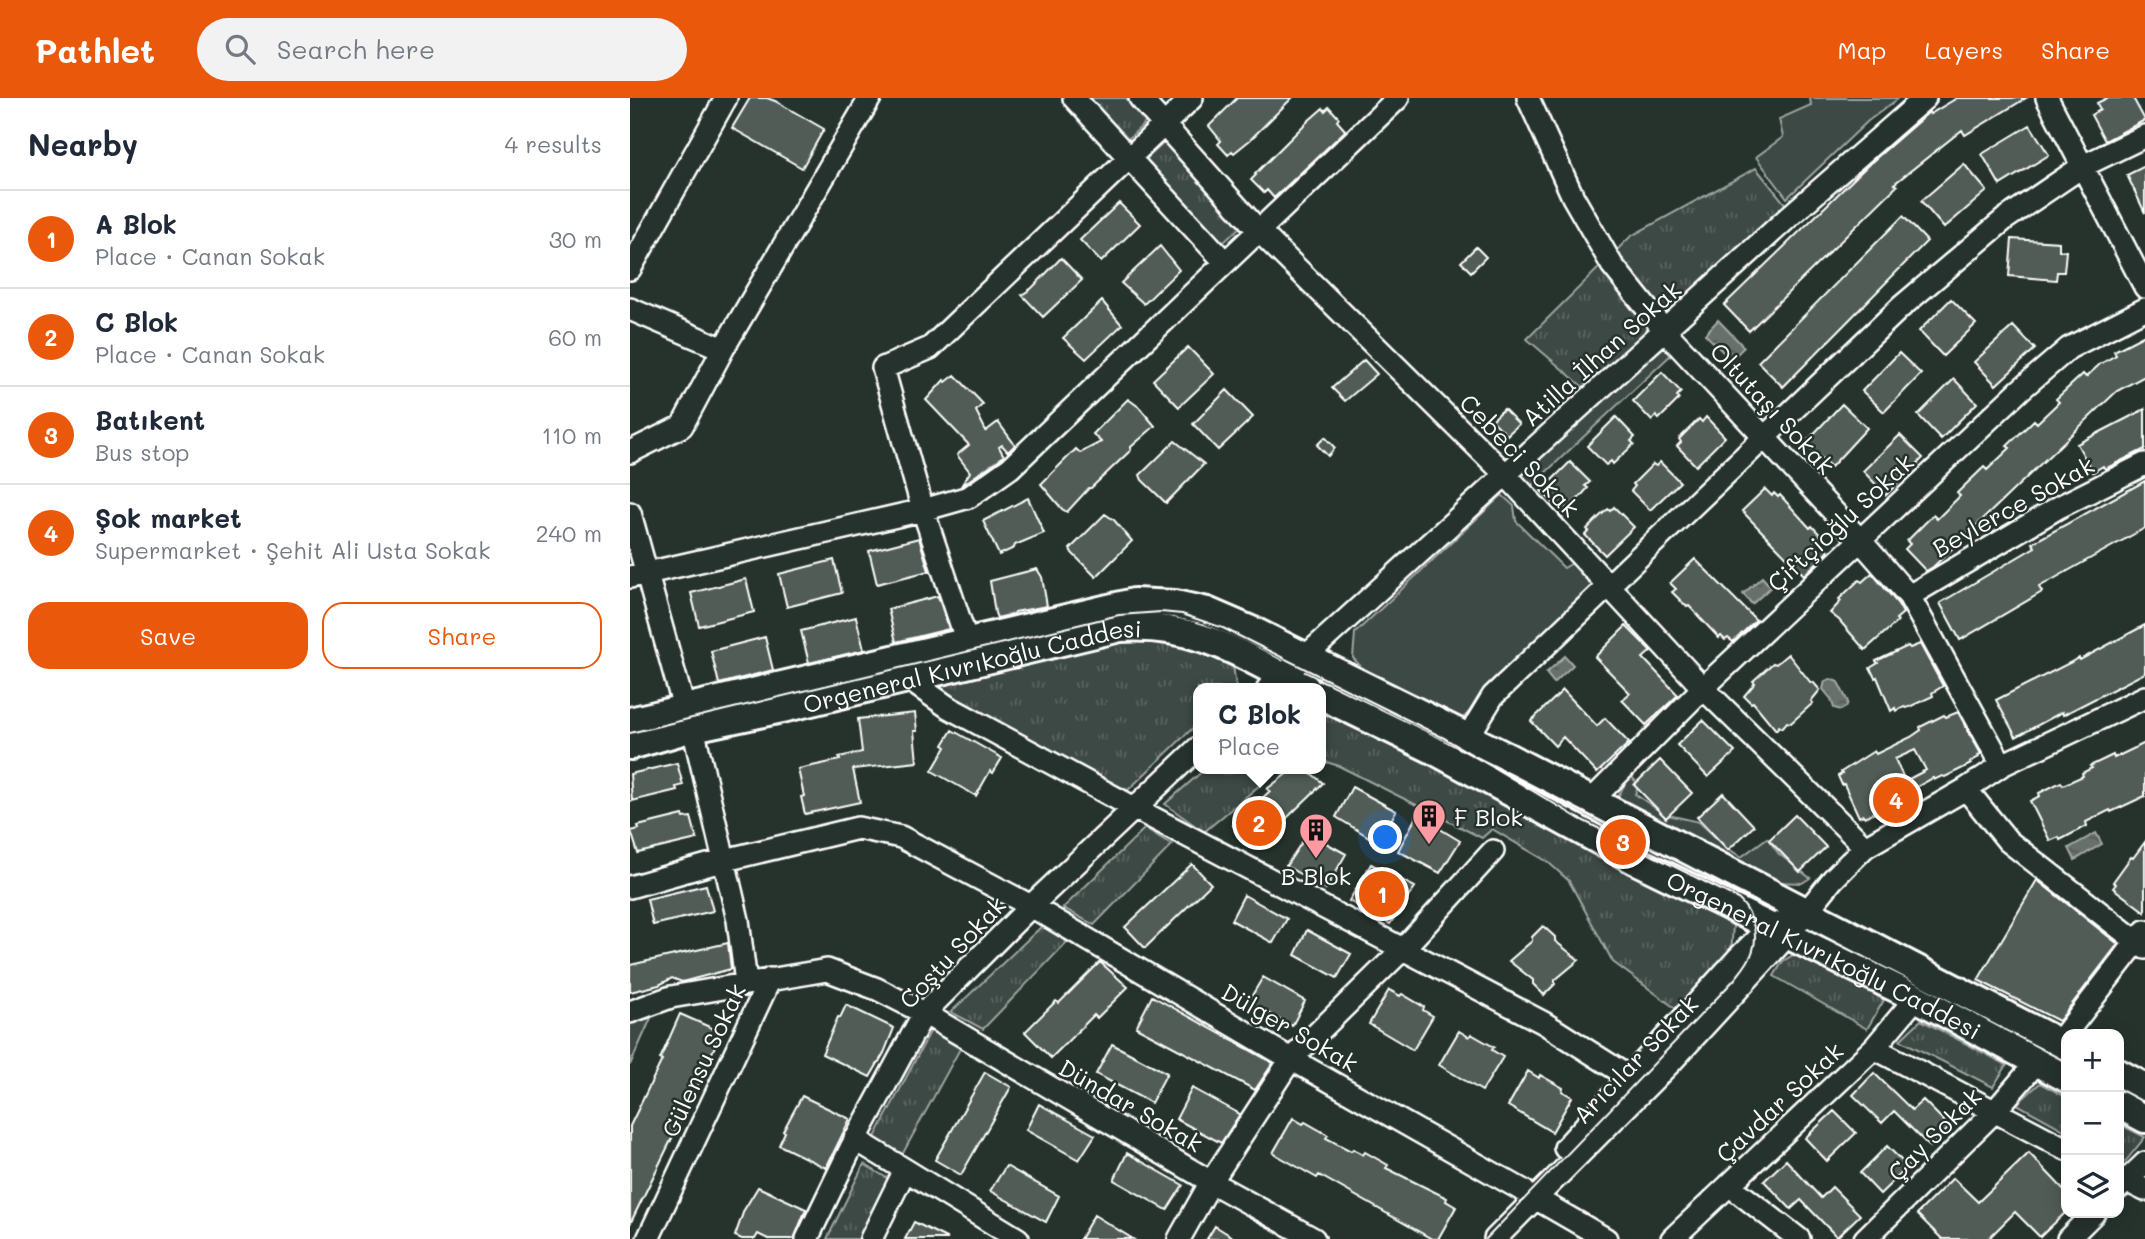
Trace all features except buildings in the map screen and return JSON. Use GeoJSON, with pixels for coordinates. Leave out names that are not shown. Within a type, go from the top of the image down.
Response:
{"type":"FeatureCollection","features":[{"type":"Feature","properties":{"kind":"main road"},"geometry":{"type":"LineString","coordinates":[[630,721],[688,718],[967,642],[1135,602],[1175,604],[1207,611],[1306,656],[1468,737],[2061,1043]]}},
{"type":"Feature","properties":{"kind":"main road","name":"Orgeneral Kıvrıkoğlu Caddesi"},"geometry":{"type":"LineString","coordinates":[[630,746],[688,718],[908,679],[1120,628],[1143,626],[1171,629],[1211,639],[1275,682]]}},
{"type":"Feature","properties":{"kind":"main road","name":"Orgeneral Kıvrıkoğlu Caddesi"},"geometry":{"type":"LineString","coordinates":[[1326,698],[1431,750],[1636,860],[1916,999],[2061,1076]]}},
{"type":"Feature","properties":{"kind":"main road"},"geometry":{"type":"LineString","coordinates":[[2124,1076],[2145,1087]]}},
{"type":"Feature","properties":{"kind":"main road"},"geometry":{"type":"LineString","coordinates":[[2124,1108],[2145,1119]]}},
{"type":"Feature","properties":{"kind":"street"},"geometry":{"type":"LineString","coordinates":[[630,269],[726,98]]}},
{"type":"Feature","properties":{"kind":"street"},"geometry":{"type":"LineString","coordinates":[[630,452],[682,426],[723,349],[870,98]]}},
{"type":"Feature","properties":{"kind":"street"},"geometry":{"type":"LineString","coordinates":[[1074,98],[1224,261]]}},
{"type":"Feature","properties":{"kind":"street","name":"Cebeci Sokak"},"geometry":{"type":"LineString","coordinates":[[1140,98],[1258,230],[1506,475],[1703,688],[1865,847]]}},
{"type":"Feature","properties":{"kind":"street"},"geometry":{"type":"LineString","coordinates":[[967,642],[923,510],[883,368],[930,348],[1192,98]]}},
{"type":"Feature","properties":{"kind":"street"},"geometry":{"type":"LineString","coordinates":[[638,576],[969,497],[1010,468],[1224,261],[1398,98]]}},
{"type":"Feature","properties":{"kind":"street","name":"Oltutaşı Sokak"},"geometry":{"type":"LineString","coordinates":[[1528,98],[1573,197],[1612,265],[1665,331],[1909,596],[2002,765]]}},
{"type":"Feature","properties":{"kind":"street","name":"Atilla İlhan Sokak"},"geometry":{"type":"LineString","coordinates":[[1275,682],[1792,214],[1925,98]]}},
{"type":"Feature","properties":{"kind":"street"},"geometry":{"type":"LineString","coordinates":[[2047,98],[2145,287]]}},
{"type":"Feature","properties":{"kind":"street"},"geometry":{"type":"LineString","coordinates":[[1468,737],[1493,696],[1902,307],[2005,219],[2083,166],[2145,136]]}},
{"type":"Feature","properties":{"kind":"street"},"geometry":{"type":"LineString","coordinates":[[630,309],[723,349]]}},
{"type":"Feature","properties":{"kind":"street","name":"Çiftçioğlu Sokak"},"geometry":{"type":"LineString","coordinates":[[1592,800],[1703,688],[2020,390],[2069,348],[2145,309]]}},
{"type":"Feature","properties":{"kind":"street","name":"Beylerce Sokak"},"geometry":{"type":"LineString","coordinates":[[1909,596],[2059,507],[2145,464]]}},
{"type":"Feature","properties":{"kind":"street"},"geometry":{"type":"LineString","coordinates":[[630,513],[638,576],[688,718],[724,860],[738,920],[746,983]]}},
{"type":"Feature","properties":{"kind":"street"},"geometry":{"type":"LineString","coordinates":[[908,679],[948,707],[1136,809],[1545,1023],[1629,1077]]}},
{"type":"Feature","properties":{"kind":"street","name":"Arıcılar Sokak"},"geometry":{"type":"LineString","coordinates":[[1495,1239],[1530,1195],[1673,1060],[1778,932],[1806,911],[1865,847],[1966,789],[2002,765],[2145,697]]}},
{"type":"Feature","properties":{"kind":"street","name":"Coştu Sokak"},"geometry":{"type":"LineString","coordinates":[[807,1239],[855,1139],[924,1013],[1031,906],[1193,753]]}},
{"type":"Feature","properties":{"kind":"street"},"geometry":{"type":"LineString","coordinates":[[1966,789],[2008,841],[2142,940],[2074,1029]]}},
{"type":"Feature","properties":{"kind":"street","name":"Dülger Sokak"},"geometry":{"type":"LineString","coordinates":[[630,887],[724,860],[858,828],[901,837],[1031,906],[1606,1239]]}},
{"type":"Feature","properties":{"kind":"street"},"geometry":{"type":"LineString","coordinates":[[1179,1239],[1211,1182],[1291,1059],[1404,948],[1493,851]]}},
{"type":"Feature","properties":{"kind":"street"},"geometry":{"type":"LineString","coordinates":[[1478,1239],[1530,1195],[1629,1077],[1778,932]]}},
{"type":"Feature","properties":{"kind":"street","name":"Dündar Sokak"},"geometry":{"type":"LineString","coordinates":[[630,1012],[671,997],[827,970],[877,989],[924,1013],[1211,1182],[1314,1239]]}},
{"type":"Feature","properties":{"kind":"street","name":"Gülensu Sokak"},"geometry":{"type":"LineString","coordinates":[[648,1239],[770,979]]}},
{"type":"Feature","properties":{"kind":"street","name":"Çavdar Sokak"},"geometry":{"type":"LineString","coordinates":[[1672,1239],[1874,1048],[1916,999]]}},
{"type":"Feature","properties":{"kind":"street"},"geometry":{"type":"LineString","coordinates":[[1874,1048],[2061,1146]]}},
{"type":"Feature","properties":{"kind":"street","name":"Çay Sokak"},"geometry":{"type":"LineString","coordinates":[[1865,1239],[1995,1111],[2036,1063]]}},
{"type":"Feature","properties":{"kind":"street"},"geometry":{"type":"LineString","coordinates":[[855,1139],[1018,1239]]}},
{"type":"Feature","properties":{"kind":"street"},"geometry":{"type":"LineString","coordinates":[[2127,1184],[2145,1163]]}},
{"type":"Feature","properties":{"kind":"street"},"geometry":{"type":"LineString","coordinates":[[871,1239],[905,1170]]}},
{"type":"Feature","properties":{"kind":"street"},"geometry":{"type":"LineString","coordinates":[[1729,1185],[1800,1239]]}},
{"type":"Feature","properties":{"kind":"street"},"geometry":{"type":"LineString","coordinates":[[2068,1239],[2089,1218]]}},
{"type":"Feature","properties":{"kind":"green space"},"geometry":{"type":"Polygon","coordinates":[[[1085,98],[1126,98],[1147,121],[1125,142],[1085,98]]]}},
{"type":"Feature","properties":{"kind":"green space"},"geometry":{"type":"Polygon","coordinates":[[[1810,98],[1899,98],[1868,121],[1787,198],[1756,157],[1783,137],[1779,119],[1811,105],[1810,98]]]}},
{"type":"Feature","properties":{"kind":"green space"},"geometry":{"type":"Polygon","coordinates":[[[1165,142],[1242,225],[1222,244],[1144,161],[1165,142]]]}},
{"type":"Feature","properties":{"kind":"green space"},"geometry":{"type":"Polygon","coordinates":[[[1756,168],[1786,205],[1668,315],[1583,387],[1527,339],[1631,236],[1756,168]]]}},
{"type":"Feature","properties":{"kind":"green space"},"geometry":{"type":"Polygon","coordinates":[[[1664,347],[1673,353],[1527,490],[1517,476],[1664,347]]]}},
{"type":"Feature","properties":{"kind":"green space"},"geometry":{"type":"Polygon","coordinates":[[[1502,495],[1514,506],[1516,521],[1564,568],[1574,562],[1598,585],[1463,718],[1363,669],[1353,658],[1355,633],[1502,495]]]}},
{"type":"Feature","properties":{"kind":"green space"},"geometry":{"type":"Polygon","coordinates":[[[1134,639],[1192,644],[1233,666],[1236,683],[1193,683],[1193,728],[1126,792],[937,687],[1134,639]]]}},
{"type":"Feature","properties":{"kind":"green space"},"geometry":{"type":"Polygon","coordinates":[[[1326,712],[1592,848],[1733,925],[1731,955],[1675,1008],[1613,962],[1569,881],[1548,862],[1492,829],[1482,838],[1326,762],[1326,712]]]}},
{"type":"Feature","properties":{"kind":"green space"},"geometry":{"type":"Polygon","coordinates":[[[1199,774],[1273,774],[1204,832],[1165,804],[1199,774]]]}},
{"type":"Feature","properties":{"kind":"green space"},"geometry":{"type":"Polygon","coordinates":[[[1630,775],[1639,785],[1635,794],[1664,814],[1699,822],[1741,857],[1767,838],[1779,854],[1810,878],[1802,883],[1776,882],[1616,800],[1630,775]]]}},
{"type":"Feature","properties":{"kind":"green space"},"geometry":{"type":"Polygon","coordinates":[[[1145,828],[1172,845],[1094,925],[1063,908],[1145,828]]]}},
{"type":"Feature","properties":{"kind":"green space"},"geometry":{"type":"Polygon","coordinates":[[[1042,926],[1067,942],[983,1029],[951,1012],[1042,926]]]}},
{"type":"Feature","properties":{"kind":"green space"},"geometry":{"type":"Polygon","coordinates":[[[1800,951],[1884,1000],[1867,1029],[1774,976],[1783,961],[1800,951]]]}},
{"type":"Feature","properties":{"kind":"green space"},"geometry":{"type":"Polygon","coordinates":[[[651,1018],[630,1065],[630,1022],[651,1018]]]}},
{"type":"Feature","properties":{"kind":"green space"},"geometry":{"type":"Polygon","coordinates":[[[1921,1020],[2007,1065],[1993,1087],[1900,1040],[1921,1020]]]}},
{"type":"Feature","properties":{"kind":"green space"},"geometry":{"type":"Polygon","coordinates":[[[931,1030],[961,1047],[902,1155],[874,1139],[931,1030]]]}},
{"type":"Feature","properties":{"kind":"green space"},"geometry":{"type":"Polygon","coordinates":[[[2040,1083],[2061,1094],[2061,1128],[2017,1104],[2040,1083]]]}},
{"type":"Feature","properties":{"kind":"green space"},"geometry":{"type":"Polygon","coordinates":[[[2124,1126],[2145,1137],[2124,1162],[2124,1126]]]}},
{"type":"Feature","properties":{"kind":"green space"},"geometry":{"type":"Polygon","coordinates":[[[864,1164],[890,1180],[861,1239],[827,1239],[864,1164]]]}},
{"type":"Feature","properties":{"kind":"water"},"geometry":{"type":"Polygon","coordinates":[[[1718,320],[1744,347],[1731,360],[1705,334],[1718,320]]]}},
{"type":"Feature","properties":{"kind":"water"},"geometry":{"type":"Polygon","coordinates":[[[1762,577],[1771,587],[1752,604],[1743,594],[1762,577]]]}},
{"type":"Feature","properties":{"kind":"water"},"geometry":{"type":"Polygon","coordinates":[[[1565,656],[1573,665],[1554,683],[1546,673],[1565,656]]]}},
{"type":"Feature","properties":{"kind":"water"},"geometry":{"type":"Polygon","coordinates":[[[1831,679],[1838,682],[1848,702],[1841,710],[1834,708],[1823,689],[1825,681],[1831,679]]]}},
{"type":"Feature","properties":{"kind":"water"},"geometry":{"type":"Polygon","coordinates":[[[2096,833],[2102,844],[2075,860],[2069,848],[2096,833]]]}},
{"type":"Feature","properties":{"kind":"tram line"},"geometry":{"type":"LineString","coordinates":[[630,733],[1119,615],[1161,612],[1182,614],[1223,628],[1446,739],[1578,818],[1737,898],[1750,915],[1755,936],[1752,954],[1743,969],[1486,1239]]}},
{"type":"Feature","properties":{"kind":"place","name":"Şok market"},"geometry":{"type":"Point","coordinates":[1896,800]}},
{"type":"Feature","properties":{"kind":"place","name":"C Blok"},"geometry":{"type":"Point","coordinates":[1259,823]}},
{"type":"Feature","properties":{"kind":"place","name":"Batıkent"},"geometry":{"type":"Point","coordinates":[1623,842]}},
{"type":"Feature","properties":{"kind":"place","name":"F Blok"},"geometry":{"type":"Point","coordinates":[1429,846]}},
{"type":"Feature","properties":{"kind":"place","name":"B Blok"},"geometry":{"type":"Point","coordinates":[1316,860]}},
{"type":"Feature","properties":{"kind":"place","name":"A Blok"},"geometry":{"type":"Point","coordinates":[1382,894]}}]}
